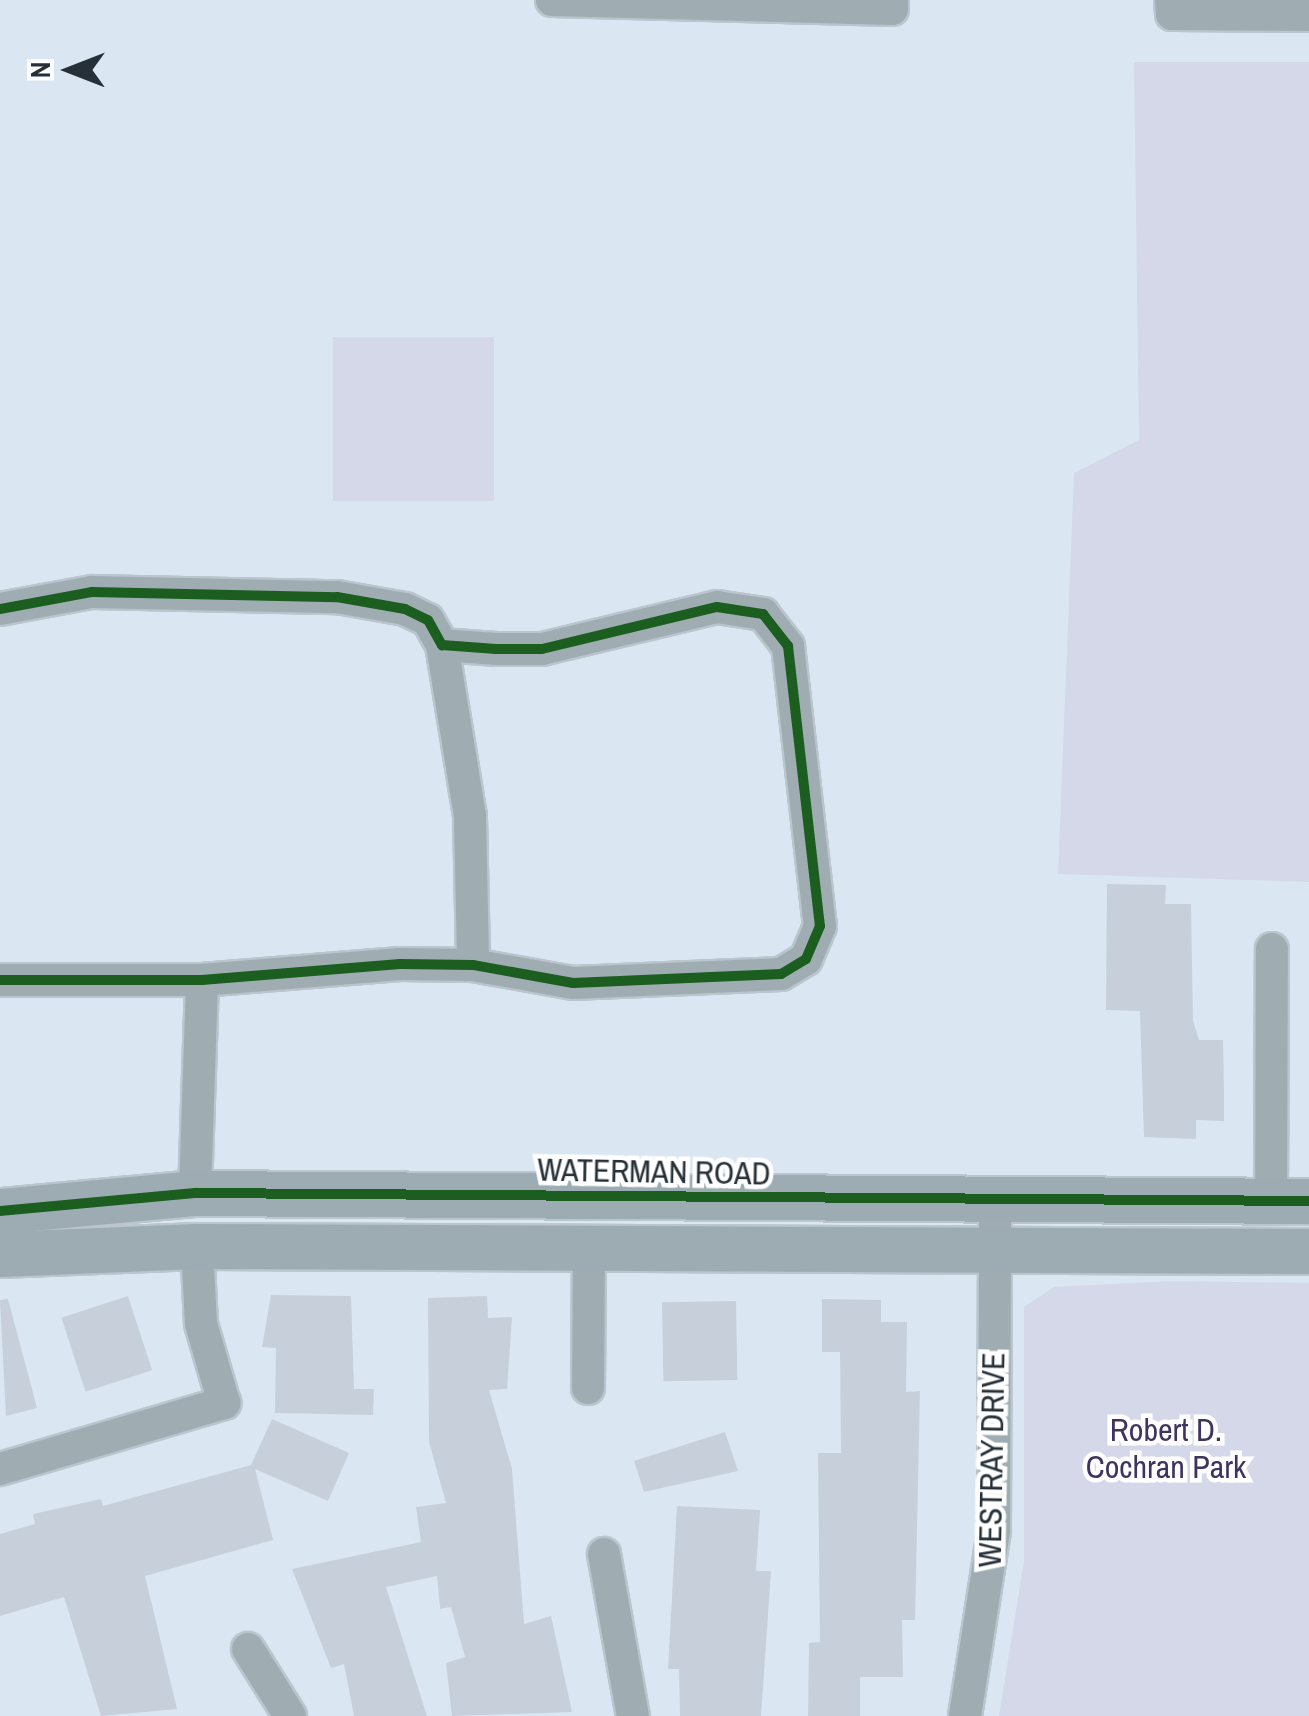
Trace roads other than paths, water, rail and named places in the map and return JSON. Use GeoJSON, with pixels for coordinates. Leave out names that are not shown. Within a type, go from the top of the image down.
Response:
{"type":"FeatureCollection","features":[{"type":"Feature","properties":{"kind":"street"},"geometry":{"type":"LineString","coordinates":[[552,0],[892,9],[892,0]]}},
{"type":"Feature","properties":{"kind":"street"},"geometry":{"type":"LineString","coordinates":[[1172,0],[1172,14],[1309,15]]}},
{"type":"Feature","properties":{"kind":"street"},"geometry":{"type":"LineString","coordinates":[[0,609],[92,592],[337,597],[406,609],[428,620],[442,645],[470,816],[473,965]]}},
{"type":"Feature","properties":{"kind":"street"},"geometry":{"type":"LineString","coordinates":[[0,980],[202,980],[332,965],[473,965],[573,983],[781,974],[806,959],[820,926],[780,625],[717,606],[542,649],[442,645]]}},
{"type":"Feature","properties":{"kind":"street"},"geometry":{"type":"LineString","coordinates":[[1272,949],[1290,1201]]}},
{"type":"Feature","properties":{"kind":"street"},"geometry":{"type":"LineString","coordinates":[[0,1232],[158,1218],[195,1193],[202,980]]}},
{"type":"Feature","properties":{"kind":"street","name":"WATERMAN ROAD"},"geometry":{"type":"LineString","coordinates":[[0,1211],[195,1193],[1290,1201]]}},
{"type":"Feature","properties":{"kind":"street","name":"WESTRAY DRIVE"},"geometry":{"type":"LineString","coordinates":[[964,1716],[993,1548],[995,1200]]}},
{"type":"Feature","properties":{"kind":"street"},"geometry":{"type":"LineString","coordinates":[[0,1254],[197,1246],[589,1251],[993,1247],[1309,1250]]}},
{"type":"Feature","properties":{"kind":"street"},"geometry":{"type":"LineString","coordinates":[[0,1469],[224,1403],[201,1324],[197,1246]]}},
{"type":"Feature","properties":{"kind":"street"},"geometry":{"type":"LineString","coordinates":[[588,1388],[589,1251]]}},
{"type":"Feature","properties":{"kind":"street"},"geometry":{"type":"LineString","coordinates":[[604,1554],[634,1716]]}},
{"type":"Feature","properties":{"kind":"street"},"geometry":{"type":"LineString","coordinates":[[248,1649],[290,1716]]}},
{"type":"Feature","properties":{"kind":"park label","name":"Robert D. Cochran Park"},"geometry":{"type":"Point","coordinates":[1166,1450]}}]}
